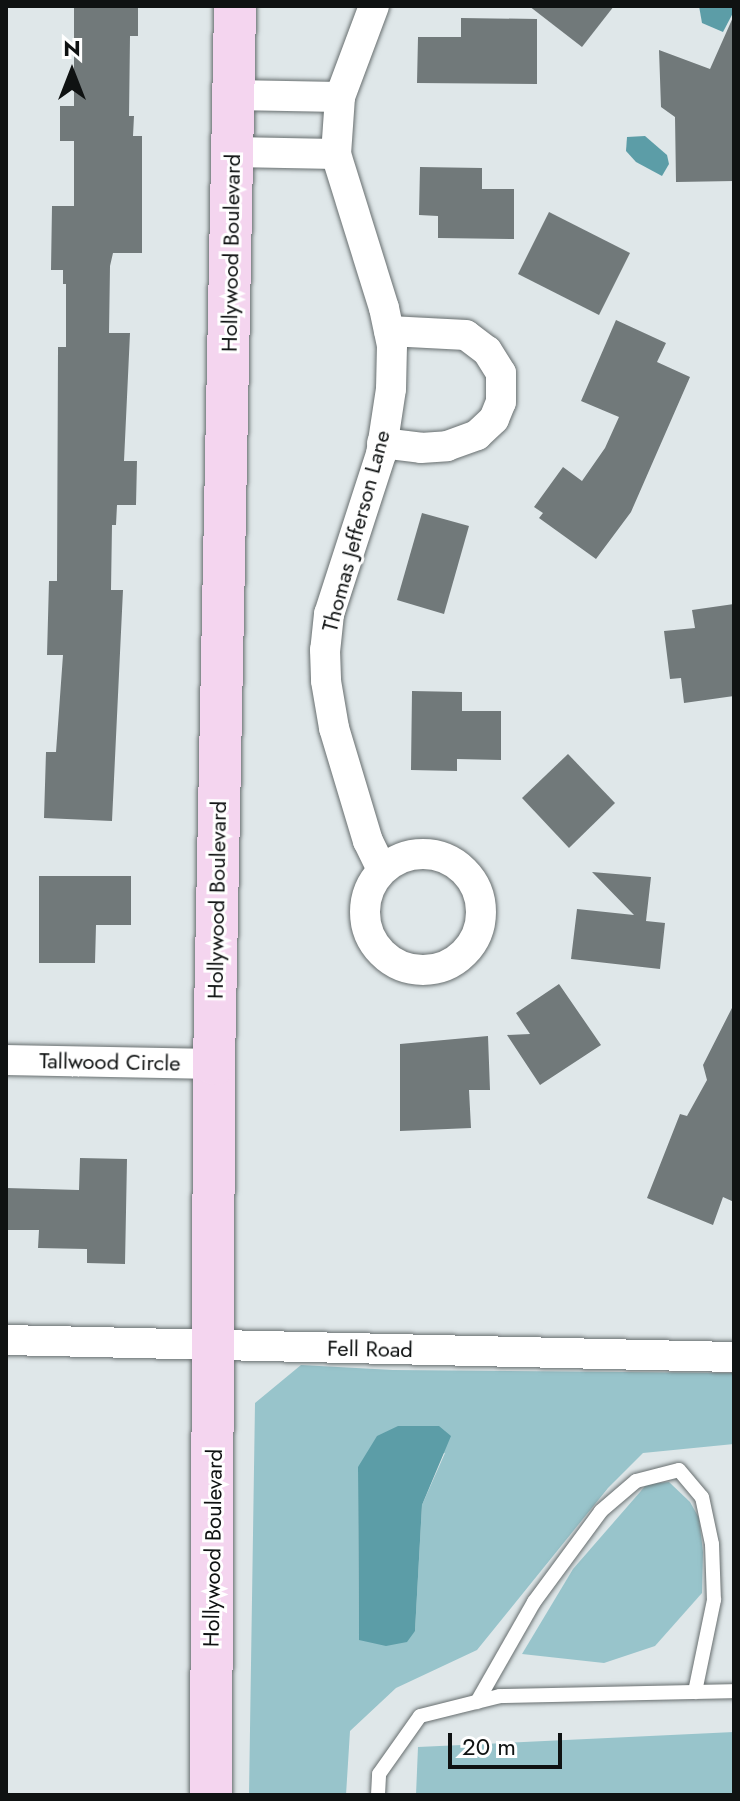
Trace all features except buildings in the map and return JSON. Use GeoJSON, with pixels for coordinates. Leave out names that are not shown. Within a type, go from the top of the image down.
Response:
{"type":"FeatureCollection","features":[{"type":"Feature","properties":{"kind":"street","name":"Hollywood Boulevard"},"geometry":{"type":"LineString","coordinates":[[211,1795],[214,1064],[235,6]]}},
{"type":"Feature","properties":{"kind":"street","name":"Thomas Jefferson Lane"},"geometry":{"type":"LineString","coordinates":[[374,6],[340,97],[336,154],[389,331],[391,389],[382,443],[332,601],[325,650],[326,681],[334,728],[368,841],[382,870]]}},
{"type":"Feature","properties":{"kind":"street"},"geometry":{"type":"LineString","coordinates":[[233,95],[340,97]]}},
{"type":"Feature","properties":{"kind":"street"},"geometry":{"type":"LineString","coordinates":[[233,152],[336,154]]}},
{"type":"Feature","properties":{"kind":"street"},"geometry":{"type":"LineString","coordinates":[[382,443],[421,448],[447,446],[477,435],[494,419],[501,402],[501,373],[487,351],[466,335],[389,331]]}},
{"type":"Feature","properties":{"kind":"street","name":"Tallwood Circle"},"geometry":{"type":"LineString","coordinates":[[6,1060],[214,1064]]}},
{"type":"Feature","properties":{"kind":"street","name":"Fell Road"},"geometry":{"type":"LineString","coordinates":[[6,1340],[734,1357]]}},
{"type":"Feature","properties":{"kind":"lane"},"geometry":{"type":"LineString","coordinates":[[477,1702],[534,1602],[601,1511],[636,1481],[679,1470],[702,1497],[712,1544],[714,1600],[695,1692]]}},
{"type":"Feature","properties":{"kind":"lane"},"geometry":{"type":"LineString","coordinates":[[378,1795],[379,1774],[420,1716],[500,1696],[734,1691]]}},
{"type":"Feature","properties":{"kind":"shaded area"},"geometry":{"type":"Polygon","coordinates":[[[699,6],[734,6],[723,32],[702,23],[699,6]]]}},
{"type":"Feature","properties":{"kind":"shaded area"},"geometry":{"type":"Polygon","coordinates":[[[645,136],[667,155],[669,164],[662,176],[636,162],[626,151],[627,137],[645,136]]]}},
{"type":"Feature","properties":{"kind":"shaded area"},"geometry":{"type":"Polygon","coordinates":[[[301,1365],[393,1370],[734,1373],[734,1444],[643,1453],[608,1488],[477,1650],[396,1688],[350,1731],[346,1795],[249,1795],[255,1403],[301,1365]],[[445,1453],[358,1467],[359,1640],[415,1631],[422,1505],[445,1453]]]}},
{"type":"Feature","properties":{"kind":"shaded area"},"geometry":{"type":"Polygon","coordinates":[[[398,1426],[439,1426],[451,1436],[422,1505],[415,1631],[407,1642],[386,1646],[359,1640],[358,1467],[377,1436],[398,1426]]]}},
{"type":"Feature","properties":{"kind":"shaded area"},"geometry":{"type":"Polygon","coordinates":[[[669,1482],[690,1502],[699,1518],[703,1552],[702,1593],[655,1646],[604,1663],[522,1654],[573,1569],[647,1484],[669,1482]]]}},
{"type":"Feature","properties":{"kind":"shaded area"},"geometry":{"type":"Polygon","coordinates":[[[734,1732],[734,1795],[416,1795],[418,1747],[734,1732]]]}}]}
